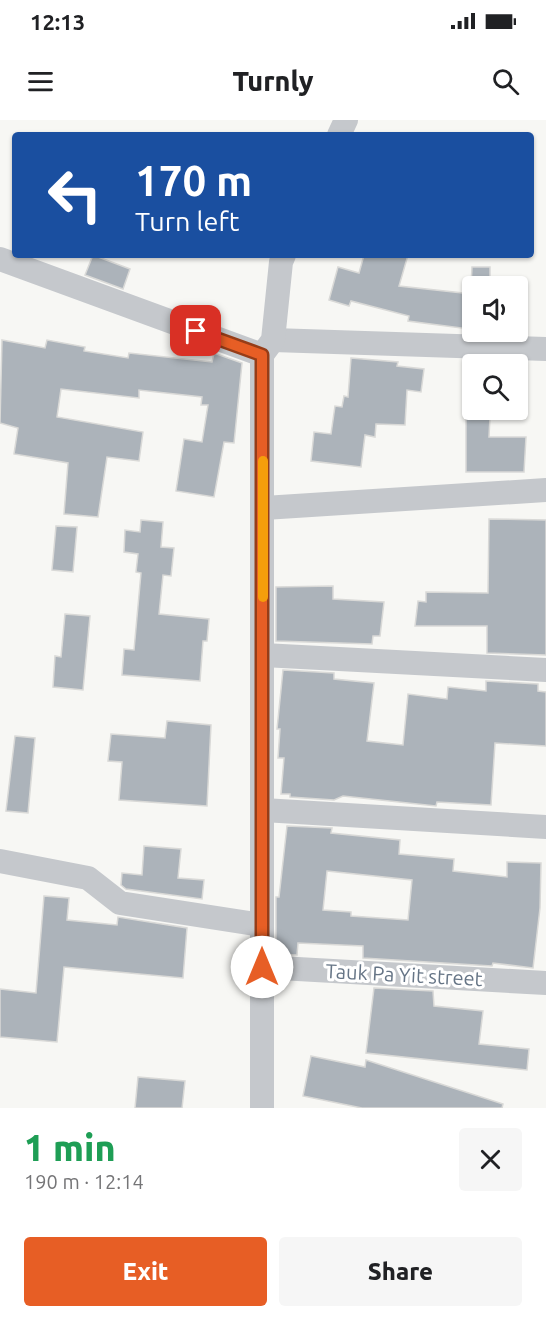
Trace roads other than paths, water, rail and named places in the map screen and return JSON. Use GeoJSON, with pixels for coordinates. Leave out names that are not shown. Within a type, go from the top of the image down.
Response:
{"type":"FeatureCollection","features":[{"type":"Feature","properties":{"kind":"street"},"geometry":{"type":"LineString","coordinates":[[262,1108],[263,655],[267,347],[283,258]]}},
{"type":"Feature","properties":{"kind":"street"},"geometry":{"type":"LineString","coordinates":[[0,259],[267,347],[546,349]]}},
{"type":"Feature","properties":{"kind":"street"},"geometry":{"type":"LineString","coordinates":[[264,508],[546,490]]}},
{"type":"Feature","properties":{"kind":"street"},"geometry":{"type":"LineString","coordinates":[[263,655],[546,670]]}},
{"type":"Feature","properties":{"kind":"street"},"geometry":{"type":"LineString","coordinates":[[263,810],[546,827]]}},
{"type":"Feature","properties":{"kind":"street"},"geometry":{"type":"LineString","coordinates":[[0,861],[88,878],[120,903],[262,925]]}},
{"type":"Feature","properties":{"kind":"street","name":"Tauk Pa Yit street"},"geometry":{"type":"LineString","coordinates":[[262,967],[546,983]]}}]}
